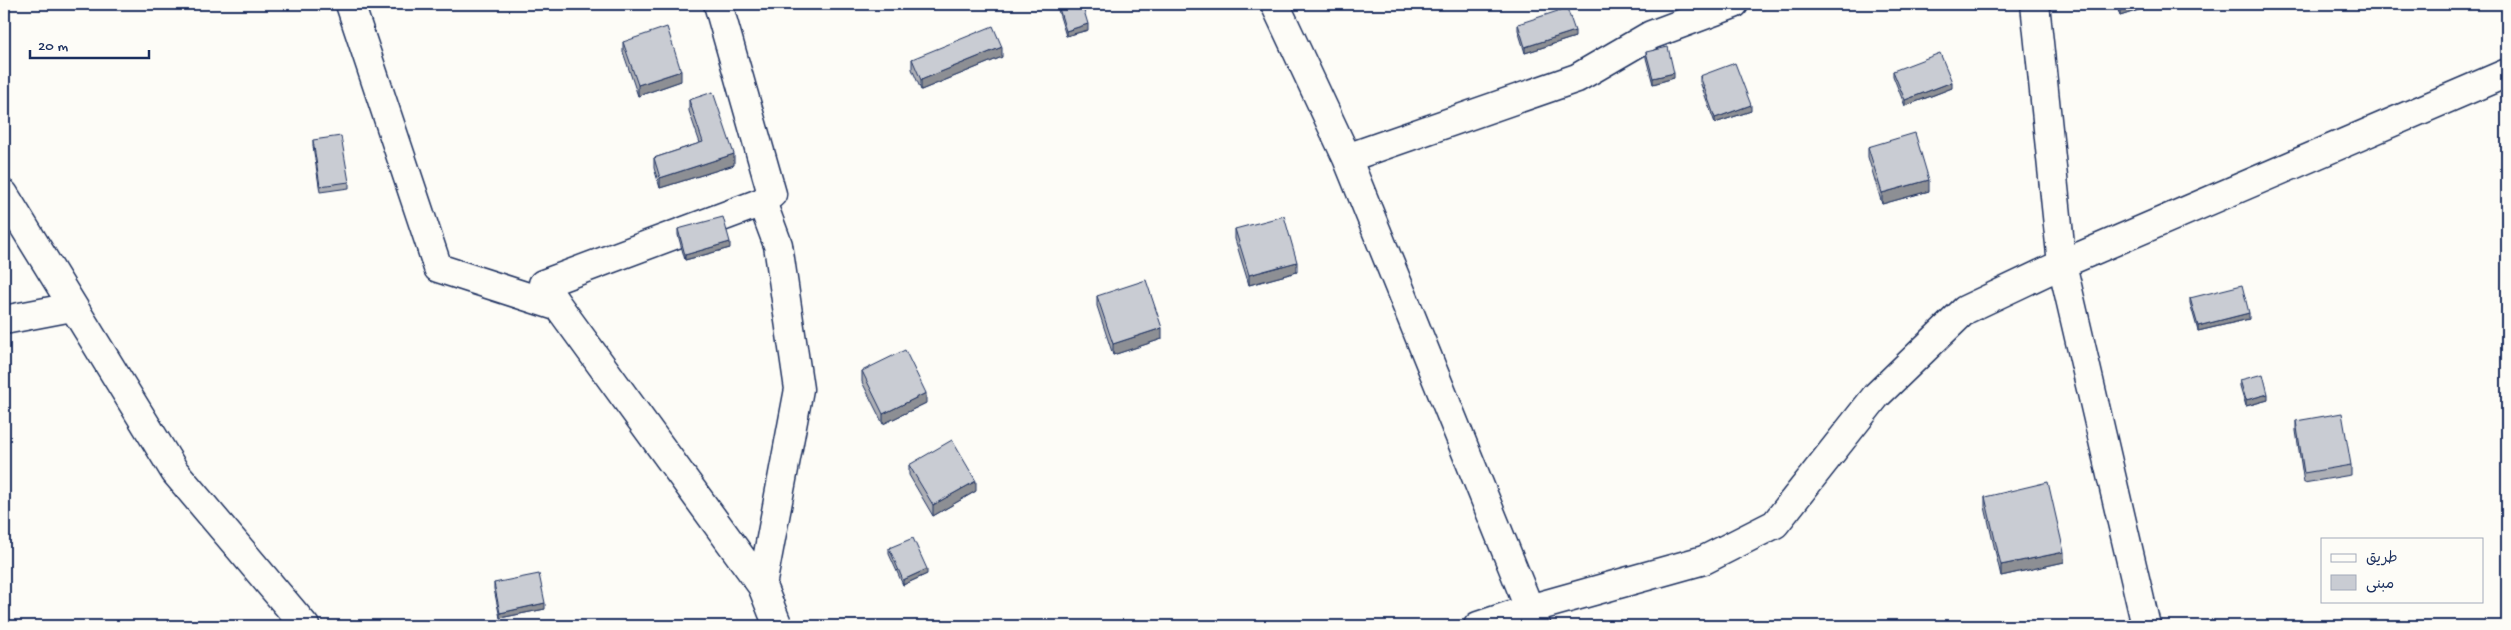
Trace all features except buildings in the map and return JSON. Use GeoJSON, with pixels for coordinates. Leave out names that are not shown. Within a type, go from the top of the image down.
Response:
{"type":"FeatureCollection","features":[{"type":"Feature","properties":{"kind":"street"},"geometry":{"type":"LineString","coordinates":[[350,4],[438,268],[559,307]]}},
{"type":"Feature","properties":{"kind":"street"},"geometry":{"type":"LineString","coordinates":[[718,4],[772,194],[762,202],[543,284],[762,586],[778,626]]}},
{"type":"Feature","properties":{"kind":"street"},"geometry":{"type":"LineString","coordinates":[[1275,4],[1347,158],[1532,617]]}},
{"type":"Feature","properties":{"kind":"street"},"geometry":{"type":"LineString","coordinates":[[1347,158],[1577,78],[1651,35],[1734,4]]}},
{"type":"Feature","properties":{"kind":"street"},"geometry":{"type":"LineString","coordinates":[[2035,4],[2062,264],[2146,626]]}},
{"type":"Feature","properties":{"kind":"street"},"geometry":{"type":"LineString","coordinates":[[1478,626],[1532,617],[1704,560],[1775,524],[1876,396],[1965,310],[2062,264],[2507,73]]}},
{"type":"Feature","properties":{"kind":"street"},"geometry":{"type":"LineString","coordinates":[[4,194],[175,472],[305,626]]}},
{"type":"Feature","properties":{"kind":"street"},"geometry":{"type":"LineString","coordinates":[[762,202],[778,245],[799,389],[762,586]]}},
{"type":"Feature","properties":{"kind":"street"},"geometry":{"type":"LineString","coordinates":[[4,320],[72,306]]}}]}
